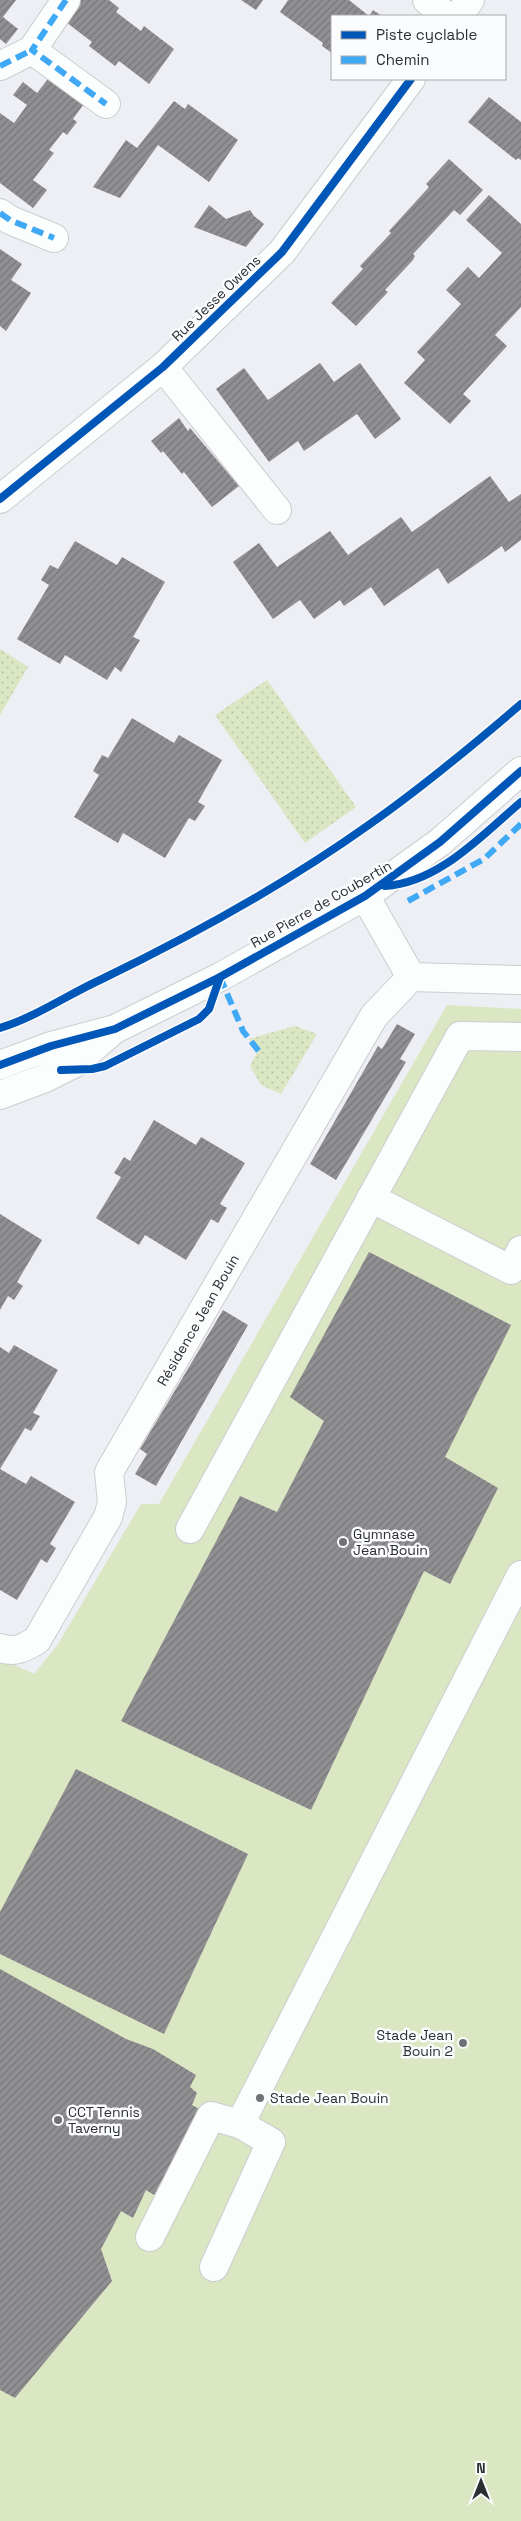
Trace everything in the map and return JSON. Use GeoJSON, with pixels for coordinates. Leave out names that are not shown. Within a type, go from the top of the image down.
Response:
{"type":"FeatureCollection","features":[{"type":"Feature","properties":{"kind":"street"},"geometry":{"type":"LineString","coordinates":[[0,66],[32,50],[66,0]]}},
{"type":"Feature","properties":{"kind":"street"},"geometry":{"type":"LineString","coordinates":[[427,0],[445,15]]}},
{"type":"Feature","properties":{"kind":"street"},"geometry":{"type":"LineString","coordinates":[[459,15],[470,0]]}},
{"type":"Feature","properties":{"kind":"street"},"geometry":{"type":"LineString","coordinates":[[32,50],[106,104]]}},
{"type":"Feature","properties":{"kind":"street","name":"Rue Jesse Owens"},"geometry":{"type":"LineString","coordinates":[[0,499],[162,367],[282,252],[410,80]]}},
{"type":"Feature","properties":{"kind":"street"},"geometry":{"type":"LineString","coordinates":[[0,214],[54,238]]}},
{"type":"Feature","properties":{"kind":"street"},"geometry":{"type":"LineString","coordinates":[[162,367],[277,510]]}},
{"type":"Feature","properties":{"kind":"street","name":"Rue Pierre de Coubertin"},"geometry":{"type":"LineString","coordinates":[[0,1065],[51,1046],[115,1029],[220,977],[365,896],[440,842],[521,771]]}},
{"type":"Feature","properties":{"kind":"street"},"geometry":{"type":"LineString","coordinates":[[365,896],[410,978],[518,975]]}},
{"type":"Feature","properties":{"kind":"street","name":"Résidence Jean Bouin"},"geometry":{"type":"LineString","coordinates":[[0,1648],[9,1651],[22,1649],[37,1640],[108,1517],[112,1502],[109,1472],[374,1016],[410,978]]}},
{"type":"Feature","properties":{"kind":"street","name":"Rue Pierre de Coubertin"},"geometry":{"type":"LineString","coordinates":[[0,1095],[44,1079],[75,1063],[115,1029]]}},
{"type":"Feature","properties":{"kind":"street"},"geometry":{"type":"LineString","coordinates":[[190,1529],[460,1036],[521,1036]]}},
{"type":"Feature","properties":{"kind":"street"},"geometry":{"type":"LineString","coordinates":[[371,1198],[511,1270],[521,1250]]}},
{"type":"Feature","properties":{"kind":"street"},"geometry":{"type":"LineString","coordinates":[[240,2124],[521,1575]]}},
{"type":"Feature","properties":{"kind":"street"},"geometry":{"type":"LineString","coordinates":[[150,2236],[211,2116],[240,2124],[270,2142],[214,2266]]}},
{"type":"Feature","properties":{"kind":"green space"},"geometry":{"type":"Polygon","coordinates":[[[0,649],[28,667],[0,715],[0,649]]]}},
{"type":"Feature","properties":{"kind":"green space"},"geometry":{"type":"Polygon","coordinates":[[[267,680],[356,807],[305,843],[215,715],[267,680]]]}},
{"type":"Feature","properties":{"kind":"green space","name":"Stade Jean Bouin"},"geometry":{"type":"Polygon","coordinates":[[[447,1005],[521,1009],[521,2521],[0,2521],[0,1658],[34,1674],[58,1644],[141,1504],[159,1504],[447,1005]]]}},
{"type":"Feature","properties":{"kind":"green space"},"geometry":{"type":"Polygon","coordinates":[[[295,1026],[317,1034],[281,1094],[261,1085],[250,1066],[257,1053],[249,1039],[295,1026]]]}},
{"type":"Feature","properties":{"kind":"building"},"geometry":{"type":"Polygon","coordinates":[[[0,0],[16,0],[3,17],[18,29],[6,44],[0,39],[0,0]]]}},
{"type":"Feature","properties":{"kind":"building"},"geometry":{"type":"Polygon","coordinates":[[[76,0],[109,0],[119,8],[116,12],[141,31],[144,26],[174,49],[149,84],[119,61],[115,66],[89,46],[92,42],[62,19],[76,0]]]}},
{"type":"Feature","properties":{"kind":"building"},"geometry":{"type":"Polygon","coordinates":[[[241,0],[263,0],[256,10],[241,0]]]}},
{"type":"Feature","properties":{"kind":"building"},"geometry":{"type":"Polygon","coordinates":[[[288,0],[349,0],[368,15],[331,15],[331,52],[322,46],[323,43],[280,12],[288,0]]]}},
{"type":"Feature","properties":{"kind":"building"},"geometry":{"type":"Polygon","coordinates":[[[373,10],[380,15],[370,15],[373,10]]]}},
{"type":"Feature","properties":{"kind":"building"},"geometry":{"type":"Polygon","coordinates":[[[51,75],[86,101],[73,119],[77,122],[67,135],[63,132],[49,150],[54,153],[33,180],[47,190],[33,208],[0,183],[0,113],[14,123],[27,105],[13,95],[23,82],[37,93],[51,75]]]}},
{"type":"Feature","properties":{"kind":"building"},"geometry":{"type":"Polygon","coordinates":[[[489,97],[521,122],[521,160],[518,158],[516,160],[468,122],[489,97]]]}},
{"type":"Feature","properties":{"kind":"building"},"geometry":{"type":"Polygon","coordinates":[[[174,101],[185,109],[188,104],[238,140],[209,182],[158,145],[120,198],[93,187],[126,140],[137,148],[174,101]]]}},
{"type":"Feature","properties":{"kind":"building"},"geometry":{"type":"Polygon","coordinates":[[[449,159],[483,190],[460,215],[454,210],[413,254],[415,256],[413,260],[385,290],[388,292],[356,326],[331,303],[363,269],[360,266],[391,233],[389,231],[429,187],[426,184],[449,159]]]}},
{"type":"Feature","properties":{"kind":"building"},"geometry":{"type":"Polygon","coordinates":[[[489,195],[521,224],[521,307],[495,335],[507,346],[463,394],[471,401],[450,424],[404,383],[425,360],[417,352],[461,304],[446,290],[468,267],[479,278],[502,253],[466,220],[489,195]]]}},
{"type":"Feature","properties":{"kind":"building"},"geometry":{"type":"Polygon","coordinates":[[[209,205],[226,219],[250,210],[264,224],[246,247],[194,227],[209,205]]]}},
{"type":"Feature","properties":{"kind":"building"},"geometry":{"type":"Polygon","coordinates":[[[0,249],[22,264],[11,280],[31,293],[6,331],[0,326],[0,249]]]}},
{"type":"Feature","properties":{"kind":"building"},"geometry":{"type":"Polygon","coordinates":[[[320,363],[334,382],[360,363],[401,419],[375,439],[357,414],[304,451],[298,441],[269,462],[216,389],[244,368],[268,400],[320,363]]]}},
{"type":"Feature","properties":{"kind":"building"},"geometry":{"type":"Polygon","coordinates":[[[179,418],[188,431],[190,428],[239,486],[212,507],[184,472],[182,474],[163,451],[161,453],[151,441],[179,418]]]}},
{"type":"Feature","properties":{"kind":"building"},"geometry":{"type":"Polygon","coordinates":[[[490,476],[509,502],[521,494],[521,540],[505,552],[502,546],[448,584],[438,568],[384,606],[371,587],[344,606],[340,600],[314,619],[300,600],[273,619],[233,562],[259,543],[277,567],[330,531],[348,555],[401,517],[412,532],[490,476]]]}},
{"type":"Feature","properties":{"kind":"building"},"geometry":{"type":"Polygon","coordinates":[[[75,541],[117,565],[122,557],[165,582],[133,637],[140,640],[121,672],[115,667],[107,680],[65,655],[60,664],[17,639],[49,585],[41,580],[50,565],[58,569],[75,541]]]}},
{"type":"Feature","properties":{"kind":"building"},"geometry":{"type":"Polygon","coordinates":[[[132,718],[174,743],[179,735],[222,760],[198,802],[205,806],[195,821],[189,818],[165,858],[123,833],[118,843],[74,817],[99,775],[93,771],[102,755],[108,758],[132,718]]]}},
{"type":"Feature","properties":{"kind":"building"},"geometry":{"type":"Polygon","coordinates":[[[397,1024],[415,1034],[400,1059],[406,1062],[336,1180],[310,1164],[378,1046],[382,1049],[397,1024]]]}},
{"type":"Feature","properties":{"kind":"building"},"geometry":{"type":"Polygon","coordinates":[[[154,1120],[196,1145],[201,1137],[245,1163],[220,1204],[227,1208],[218,1223],[211,1219],[186,1260],[145,1235],[139,1245],[96,1218],[121,1177],[114,1173],[124,1157],[130,1161],[154,1120]]]}},
{"type":"Feature","properties":{"kind":"building"},"geometry":{"type":"Polygon","coordinates":[[[0,1214],[42,1240],[17,1282],[23,1286],[14,1300],[8,1296],[0,1310],[0,1214]]]}},
{"type":"Feature","properties":{"kind":"building","name":"Gymnase Jean Bouin"},"geometry":{"type":"Polygon","coordinates":[[[369,1252],[511,1325],[445,1457],[498,1488],[450,1584],[424,1571],[311,1810],[121,1721],[240,1496],[277,1512],[324,1421],[290,1397],[369,1252]]]}},
{"type":"Feature","properties":{"kind":"building"},"geometry":{"type":"Polygon","coordinates":[[[223,1310],[248,1325],[156,1486],[135,1474],[147,1454],[140,1449],[223,1310]]]}},
{"type":"Feature","properties":{"kind":"building"},"geometry":{"type":"Polygon","coordinates":[[[14,1345],[58,1370],[33,1413],[40,1416],[31,1431],[25,1428],[0,1469],[0,1347],[9,1353],[14,1345]]]}},
{"type":"Feature","properties":{"kind":"building"},"geometry":{"type":"Polygon","coordinates":[[[0,1469],[26,1484],[31,1476],[75,1502],[50,1544],[56,1548],[47,1563],[41,1559],[17,1600],[0,1590],[0,1469]]]}},
{"type":"Feature","properties":{"kind":"building"},"geometry":{"type":"Polygon","coordinates":[[[76,1769],[248,1854],[164,2034],[0,1954],[0,1912],[76,1769]]]}},
{"type":"Feature","properties":{"kind":"building"},"geometry":{"type":"Polygon","coordinates":[[[0,1969],[126,2039],[153,2049],[196,2075],[190,2087],[197,2093],[192,2105],[201,2110],[154,2195],[146,2190],[133,2218],[121,2211],[101,2249],[112,2281],[15,2398],[0,2390],[0,1969]]]}},
{"type":"Feature","properties":{"kind":"marked path"},"geometry":{"type":"LineString","coordinates":[[66,0],[32,50],[106,104]]}},
{"type":"Feature","properties":{"kind":"marked path"},"geometry":{"type":"LineString","coordinates":[[0,66],[32,50]]}},
{"type":"Feature","properties":{"kind":"marked path"},"geometry":{"type":"LineString","coordinates":[[0,213],[10,220],[54,238]]}},
{"type":"Feature","properties":{"kind":"marked path"},"geometry":{"type":"LineString","coordinates":[[408,901],[484,859],[521,824]]}},
{"type":"Feature","properties":{"kind":"marked path"},"geometry":{"type":"LineString","coordinates":[[220,977],[243,1031],[261,1054]]}},
{"type":"Feature","properties":{"kind":"cycle path"},"geometry":{"type":"LineString","coordinates":[[0,499],[163,367],[282,252],[410,80]]}},
{"type":"Feature","properties":{"kind":"cycle path"},"geometry":{"type":"LineString","coordinates":[[0,1028],[39,1012],[137,962],[273,888],[338,846],[409,796],[521,704]]}},
{"type":"Feature","properties":{"kind":"cycle path"},"geometry":{"type":"LineString","coordinates":[[0,1065],[51,1046],[115,1029],[220,977],[365,896],[440,842],[521,771]]}},
{"type":"Feature","properties":{"kind":"cycle path"},"geometry":{"type":"LineString","coordinates":[[385,886],[405,883],[442,867],[476,842],[521,802]]}},
{"type":"Feature","properties":{"kind":"cycle path"},"geometry":{"type":"LineString","coordinates":[[61,1070],[92,1069],[105,1066],[199,1019],[209,1009],[220,977]]}},
{"type":"Feature","properties":{"kind":"place","name":"Gymnase Jean Bouin"},"geometry":{"type":"Point","coordinates":[343,1542]}},
{"type":"Feature","properties":{"kind":"place","name":"Stade Jean Bouin 2"},"geometry":{"type":"Point","coordinates":[463,2043]}},
{"type":"Feature","properties":{"kind":"place","name":"Stade Jean Bouin"},"geometry":{"type":"Point","coordinates":[260,2098]}},
{"type":"Feature","properties":{"kind":"place","name":"CCT Tennis Taverny"},"geometry":{"type":"Point","coordinates":[58,2120]}}]}
